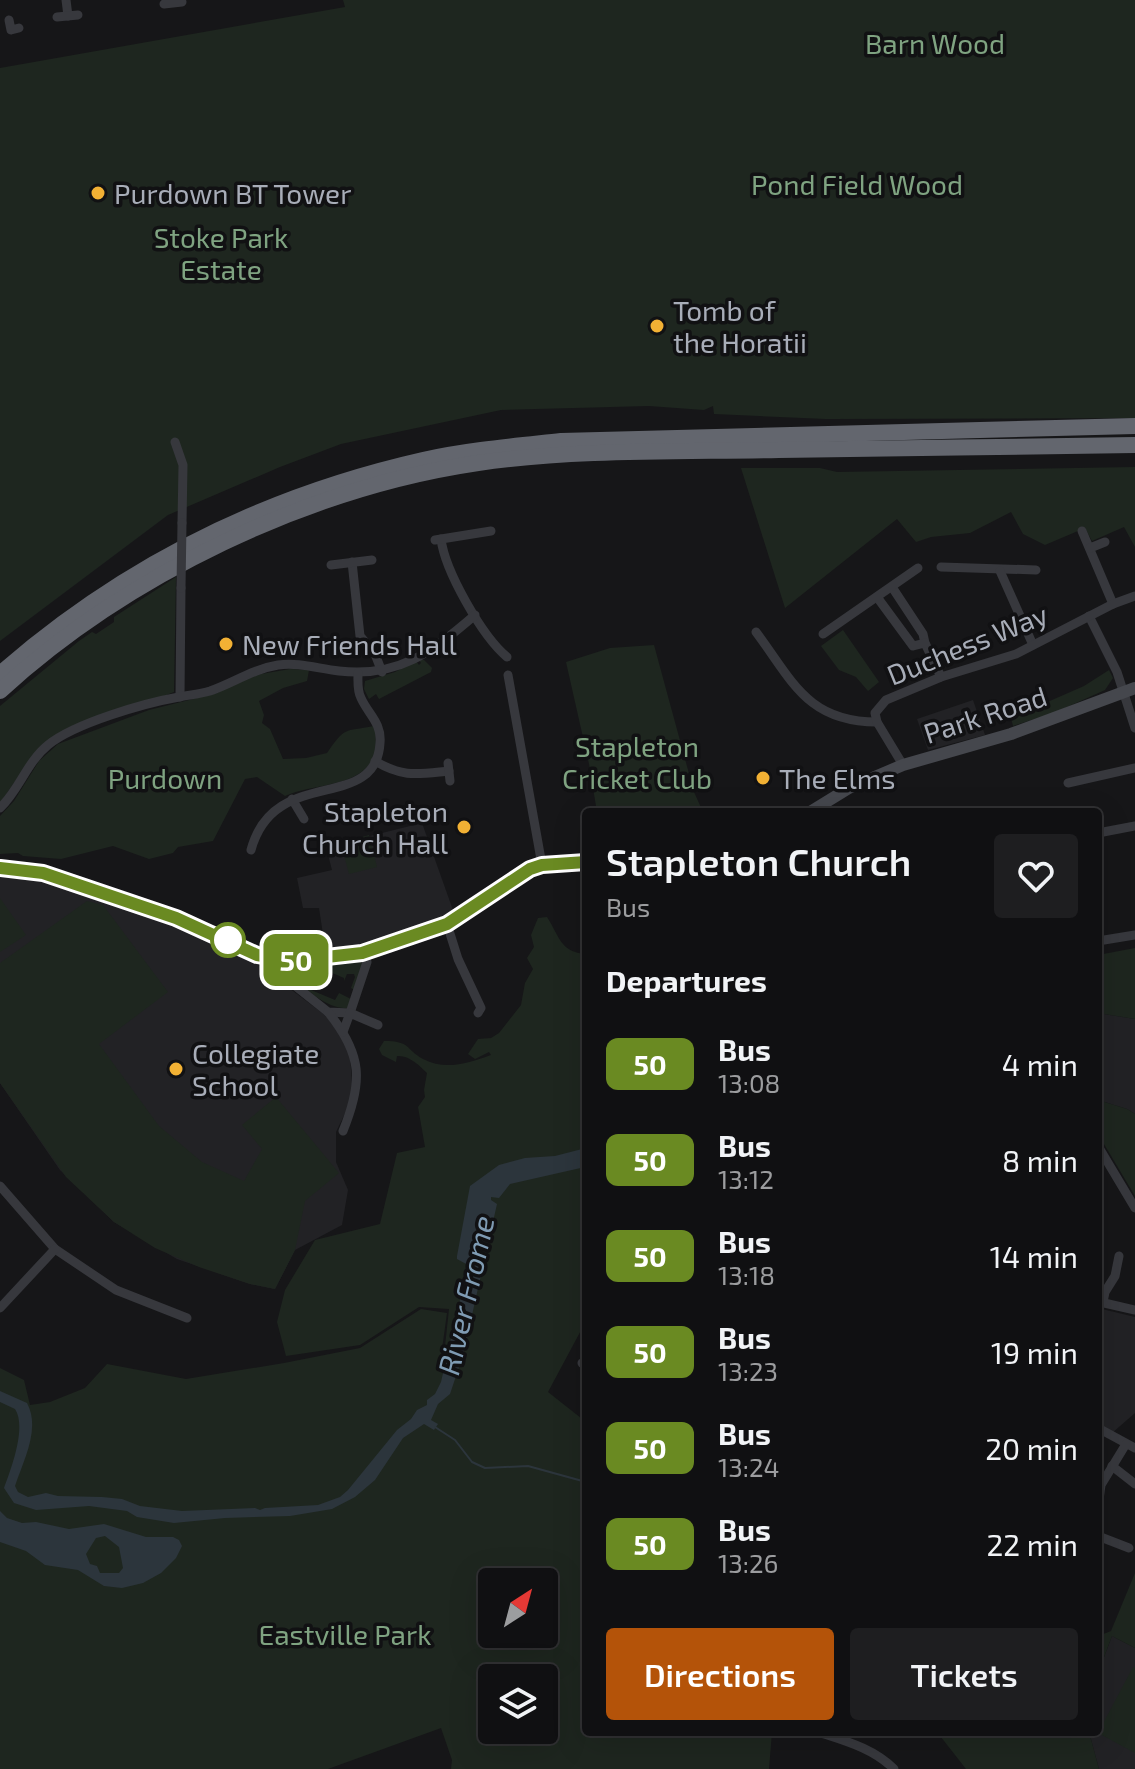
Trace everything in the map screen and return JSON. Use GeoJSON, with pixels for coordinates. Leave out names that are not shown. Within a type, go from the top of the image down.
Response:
{"type":"FeatureCollection","features":[{"type":"Feature","properties":{"kind":"highway"},"geometry":{"type":"LineString","coordinates":[[0,674],[64,621],[154,561],[279,504],[423,460],[476,451],[577,441],[1135,426]]}},
{"type":"Feature","properties":{"kind":"highway"},"geometry":{"type":"LineString","coordinates":[[0,691],[99,613],[163,574],[284,517],[342,496],[427,474],[477,464],[624,452],[1135,445]]}},
{"type":"Feature","properties":{"kind":"main road","name":"Park Road"},"geometry":{"type":"LineString","coordinates":[[816,808],[849,788],[903,765],[1011,734],[1129,689]]}},
{"type":"Feature","properties":{"kind":"main road"},"geometry":{"type":"LineString","coordinates":[[0,868],[13,867],[43,873],[83,886],[176,918],[257,955],[309,960],[362,953],[447,924],[523,873],[542,865],[582,862]]}},
{"type":"Feature","properties":{"kind":"street"},"geometry":{"type":"LineString","coordinates":[[66,0],[68,16]]}},
{"type":"Feature","properties":{"kind":"street"},"geometry":{"type":"LineString","coordinates":[[175,442],[183,465],[180,697]]}},
{"type":"Feature","properties":{"kind":"street"},"geometry":{"type":"LineString","coordinates":[[491,531],[438,539],[447,564],[495,654],[507,657]]}},
{"type":"Feature","properties":{"kind":"street"},"geometry":{"type":"LineString","coordinates":[[1082,531],[1113,604]]}},
{"type":"Feature","properties":{"kind":"street"},"geometry":{"type":"LineString","coordinates":[[1090,548],[1105,542]]}},
{"type":"Feature","properties":{"kind":"street"},"geometry":{"type":"LineString","coordinates":[[331,565],[372,560]]}},
{"type":"Feature","properties":{"kind":"street"},"geometry":{"type":"LineString","coordinates":[[352,562],[360,636],[375,654],[382,672]]}},
{"type":"Feature","properties":{"kind":"street"},"geometry":{"type":"LineString","coordinates":[[941,567],[1036,570]]}},
{"type":"Feature","properties":{"kind":"street"},"geometry":{"type":"LineString","coordinates":[[823,634],[834,620],[892,587],[909,569]]}},
{"type":"Feature","properties":{"kind":"street"},"geometry":{"type":"LineString","coordinates":[[1000,571],[1033,645]]}},
{"type":"Feature","properties":{"kind":"street"},"geometry":{"type":"LineString","coordinates":[[892,587],[923,634],[941,677]]}},
{"type":"Feature","properties":{"kind":"street"},"geometry":{"type":"LineString","coordinates":[[877,597],[913,646],[925,643]]}},
{"type":"Feature","properties":{"kind":"street","name":"Duchess Way"},"geometry":{"type":"LineString","coordinates":[[903,765],[877,722],[875,713],[881,703],[941,677],[1016,654],[1113,604],[1135,597]]}},
{"type":"Feature","properties":{"kind":"street"},"geometry":{"type":"LineString","coordinates":[[0,808],[35,757],[57,739],[119,713],[209,691],[252,672],[279,665],[308,665],[358,673],[382,672],[432,648],[475,615]]}},
{"type":"Feature","properties":{"kind":"street","name":"Duchess Way"},"geometry":{"type":"LineString","coordinates":[[1089,616],[1129,689],[1135,728]]}},
{"type":"Feature","properties":{"kind":"street"},"geometry":{"type":"LineString","coordinates":[[756,632],[767,639],[812,705],[851,720],[877,722]]}},
{"type":"Feature","properties":{"kind":"street"},"geometry":{"type":"LineString","coordinates":[[252,853],[258,831],[266,818],[292,799],[352,784],[364,777],[375,761],[380,747],[380,732],[360,696],[358,673]]}},
{"type":"Feature","properties":{"kind":"street"},"geometry":{"type":"LineString","coordinates":[[508,675],[542,865]]}},
{"type":"Feature","properties":{"kind":"street"},"geometry":{"type":"LineString","coordinates":[[375,761],[404,774],[449,772]]}},
{"type":"Feature","properties":{"kind":"street"},"geometry":{"type":"LineString","coordinates":[[1068,783],[1135,768]]}},
{"type":"Feature","properties":{"kind":"street"},"geometry":{"type":"LineString","coordinates":[[292,799],[304,819]]}},
{"type":"Feature","properties":{"kind":"street"},"geometry":{"type":"LineString","coordinates":[[1102,832],[1135,826]]}},
{"type":"Feature","properties":{"kind":"street"},"geometry":{"type":"LineString","coordinates":[[447,924],[458,959],[481,1008],[478,1013]]}},
{"type":"Feature","properties":{"kind":"street"},"geometry":{"type":"LineString","coordinates":[[1102,940],[1135,935]]}},
{"type":"Feature","properties":{"kind":"street"},"geometry":{"type":"LineString","coordinates":[[257,955],[328,1012],[343,1032],[353,1054],[358,1089],[343,1131]]}},
{"type":"Feature","properties":{"kind":"street"},"geometry":{"type":"LineString","coordinates":[[285,960],[285,979]]}},
{"type":"Feature","properties":{"kind":"street"},"geometry":{"type":"LineString","coordinates":[[343,1032],[367,962]]}},
{"type":"Feature","properties":{"kind":"street"},"geometry":{"type":"LineString","coordinates":[[328,1012],[350,1013],[378,1025]]}},
{"type":"Feature","properties":{"kind":"street"},"geometry":{"type":"LineString","coordinates":[[1102,1153],[1135,1208]]}},
{"type":"Feature","properties":{"kind":"street"},"geometry":{"type":"LineString","coordinates":[[0,1186],[55,1249],[116,1290],[187,1318]]}},
{"type":"Feature","properties":{"kind":"street"},"geometry":{"type":"LineString","coordinates":[[0,1308],[55,1249]]}},
{"type":"Feature","properties":{"kind":"street"},"geometry":{"type":"LineString","coordinates":[[1102,1298],[1115,1276],[1119,1256]]}},
{"type":"Feature","properties":{"kind":"street"},"geometry":{"type":"LineString","coordinates":[[1102,1302],[1135,1310]]}},
{"type":"Feature","properties":{"kind":"street"},"geometry":{"type":"LineString","coordinates":[[1102,1430],[1130,1446],[1102,1480]]}},
{"type":"Feature","properties":{"kind":"street"},"geometry":{"type":"LineString","coordinates":[[1112,1466],[1135,1484]]}},
{"type":"Feature","properties":{"kind":"street"},"geometry":{"type":"LineString","coordinates":[[1102,1538],[1129,1548]]}},
{"type":"Feature","properties":{"kind":"street"},"geometry":{"type":"LineString","coordinates":[[830,1736],[861,1746],[894,1769]]}},
{"type":"Feature","properties":{"kind":"shaded area"},"geometry":{"type":"Polygon","coordinates":[[[973,700],[985,735],[928,750],[917,719],[973,700]]]}},
{"type":"Feature","properties":{"kind":"shaded area"},"geometry":{"type":"Polygon","coordinates":[[[422,823],[454,913],[448,920],[373,948],[326,954],[319,908],[303,908],[297,878],[332,870],[326,847],[422,823]]]}},
{"type":"Feature","properties":{"kind":"shaded area","name":"Collegiate School"},"geometry":{"type":"Polygon","coordinates":[[[0,877],[34,880],[88,896],[183,929],[253,961],[325,1015],[343,1038],[350,1056],[353,1097],[336,1132],[336,1162],[348,1190],[342,1225],[295,1250],[275,1289],[250,1284],[177,1259],[114,1222],[60,1170],[0,1083],[0,877]]]}},
{"type":"Feature","properties":{"kind":"shaded area"},"geometry":{"type":"Polygon","coordinates":[[[1102,1014],[1135,1019],[1135,1114],[1102,1101],[1102,1014]]]}},
{"type":"Feature","properties":{"kind":"shaded area"},"geometry":{"type":"Polygon","coordinates":[[[1102,1309],[1135,1317],[1135,1413],[1112,1433],[1102,1425],[1102,1309]]]}},
{"type":"Feature","properties":{"kind":"shaded area"},"geometry":{"type":"Polygon","coordinates":[[[1112,1636],[1135,1648],[1135,1769],[1099,1769],[1090,1736],[1102,1736],[1102,1662],[1112,1636]]]}},
{"type":"Feature","properties":{"kind":"green space","name":"Stoke Park Estate"},"geometry":{"type":"Polygon","coordinates":[[[343,0],[1135,0],[1135,418],[826,419],[714,414],[713,406],[704,410],[649,406],[501,410],[341,444],[168,515],[0,641],[0,68],[345,7],[343,0]]]}},
{"type":"Feature","properties":{"kind":"green space"},"geometry":{"type":"Polygon","coordinates":[[[1135,467],[1135,547],[1124,527],[1092,541],[1085,528],[1045,545],[1023,534],[1011,512],[970,533],[931,537],[916,542],[897,519],[785,608],[741,468],[820,468],[837,472],[1135,467]]]}},
{"type":"Feature","properties":{"kind":"green space"},"geometry":{"type":"Polygon","coordinates":[[[176,577],[174,692],[44,744],[0,803],[0,706],[79,641],[92,632],[96,634],[114,622],[114,617],[176,577]]]}},
{"type":"Feature","properties":{"kind":"green space"},"geometry":{"type":"Polygon","coordinates":[[[843,630],[879,682],[868,691],[856,677],[839,670],[821,646],[843,630]]]}},
{"type":"Feature","properties":{"kind":"green space","name":"Stapleton Cricket Club"},"geometry":{"type":"Polygon","coordinates":[[[654,645],[694,792],[701,808],[596,808],[566,662],[610,648],[654,645]]]}},
{"type":"Feature","properties":{"kind":"green space"},"geometry":{"type":"Polygon","coordinates":[[[419,660],[424,660],[432,668],[431,672],[379,699],[376,694],[369,699],[364,689],[365,681],[395,672],[416,661],[419,665],[419,660]]]}},
{"type":"Feature","properties":{"kind":"green space","name":"Purdown"},"geometry":{"type":"Polygon","coordinates":[[[290,669],[309,670],[307,681],[283,688],[259,701],[264,715],[262,723],[270,729],[283,759],[327,753],[346,732],[374,726],[376,747],[371,762],[361,772],[333,784],[285,796],[257,777],[245,779],[213,841],[178,847],[173,853],[149,859],[113,846],[61,859],[18,853],[0,854],[0,816],[14,801],[39,761],[58,744],[149,710],[217,693],[249,676],[290,669]]]}},
{"type":"Feature","properties":{"kind":"green space"},"geometry":{"type":"Polygon","coordinates":[[[1109,670],[1113,678],[1105,690],[1056,712],[1013,726],[1011,718],[1084,686],[1109,670]]]}},
{"type":"Feature","properties":{"kind":"green space"},"geometry":{"type":"Polygon","coordinates":[[[369,835],[377,867],[349,874],[341,843],[369,835]]]}},
{"type":"Feature","properties":{"kind":"green space"},"geometry":{"type":"Polygon","coordinates":[[[0,898],[26,935],[0,952],[0,898]]]}},
{"type":"Feature","properties":{"kind":"green space"},"geometry":{"type":"Polygon","coordinates":[[[87,901],[103,905],[168,992],[99,1044],[159,1126],[202,1162],[244,1181],[262,1149],[242,1125],[276,1097],[339,1173],[305,1201],[295,1250],[275,1289],[199,1267],[155,1248],[114,1222],[66,1177],[0,1083],[0,963],[87,901]]]}},
{"type":"Feature","properties":{"kind":"green space","name":"Eastville Park"},"geometry":{"type":"Polygon","coordinates":[[[547,917],[566,947],[582,954],[582,1328],[548,1392],[582,1419],[582,1736],[772,1736],[769,1769],[451,1769],[452,1760],[441,1728],[328,1769],[0,1769],[0,1368],[24,1380],[30,1405],[50,1402],[85,1388],[107,1364],[186,1379],[360,1348],[421,1309],[447,1313],[439,1371],[443,1365],[449,1309],[419,1307],[360,1345],[286,1356],[277,1322],[285,1290],[315,1240],[380,1224],[397,1153],[425,1147],[418,1107],[425,1097],[427,1073],[406,1057],[397,1056],[396,1062],[382,1055],[379,1049],[384,1041],[403,1044],[423,1059],[440,1065],[465,1063],[491,1055],[489,1052],[475,1059],[468,1054],[478,1039],[491,1038],[499,1033],[521,1005],[525,983],[533,969],[527,958],[534,947],[531,935],[538,918],[547,917]]]}},
{"type":"Feature","properties":{"kind":"green space"},"geometry":{"type":"Polygon","coordinates":[[[1135,948],[1135,1019],[1102,1014],[1102,954],[1135,948]]]}},
{"type":"Feature","properties":{"kind":"green space"},"geometry":{"type":"Polygon","coordinates":[[[327,962],[363,964],[351,1008],[335,1006],[319,999],[293,975],[296,969],[327,962]],[[329,965],[326,970],[321,966],[316,974],[311,971],[308,978],[313,981],[311,990],[335,1000],[339,993],[351,999],[355,990],[351,988],[354,974],[347,974],[344,981],[344,978],[330,972],[333,967],[329,965]]]}},
{"type":"Feature","properties":{"kind":"green space"},"geometry":{"type":"Polygon","coordinates":[[[1102,1101],[1135,1114],[1135,1196],[1102,1141],[1102,1101]]]}},
{"type":"Feature","properties":{"kind":"green space"},"geometry":{"type":"Polygon","coordinates":[[[1135,1573],[1135,1648],[1112,1636],[1102,1662],[1102,1635],[1111,1631],[1135,1573]]]}},
{"type":"Feature","properties":{"kind":"green space"},"geometry":{"type":"Polygon","coordinates":[[[1135,1668],[1135,1753],[1102,1735],[1102,1725],[1135,1668]]]}},
{"type":"Feature","properties":{"kind":"green space"},"geometry":{"type":"Polygon","coordinates":[[[940,1736],[1090,1736],[1099,1769],[966,1769],[940,1736]]]}},
{"type":"Feature","properties":{"kind":"water","name":"River Frome"},"geometry":{"type":"Polygon","coordinates":[[[582,1149],[582,1168],[510,1184],[499,1198],[491,1197],[497,1204],[463,1355],[450,1394],[438,1404],[431,1420],[438,1424],[434,1430],[424,1424],[403,1438],[375,1480],[355,1497],[332,1509],[290,1516],[174,1523],[137,1517],[127,1511],[89,1506],[36,1510],[14,1503],[4,1488],[17,1448],[19,1426],[15,1409],[0,1402],[0,1391],[27,1403],[31,1413],[29,1445],[15,1486],[18,1492],[28,1497],[46,1493],[102,1497],[182,1511],[260,1510],[318,1505],[340,1497],[397,1430],[417,1410],[427,1405],[427,1400],[435,1394],[441,1382],[468,1265],[457,1256],[470,1186],[499,1165],[525,1158],[555,1156],[582,1149]]]}},
{"type":"Feature","properties":{"kind":"water"},"geometry":{"type":"Polygon","coordinates":[[[0,1511],[7,1518],[22,1523],[36,1522],[69,1529],[104,1524],[146,1537],[173,1537],[182,1546],[176,1558],[161,1573],[143,1583],[122,1588],[104,1586],[78,1570],[45,1565],[26,1551],[0,1542],[0,1511]],[[105,1536],[96,1538],[86,1554],[90,1564],[97,1566],[100,1573],[119,1573],[123,1568],[119,1547],[105,1536]]]}},
{"type":"Feature","properties":{"kind":"waterway"},"geometry":{"type":"LineString","coordinates":[[435,1427],[455,1440],[472,1462],[485,1468],[528,1466],[582,1481]]}},
{"type":"Feature","properties":{"kind":"bus line","name":"50"},"geometry":{"type":"LineString","coordinates":[[0,868],[13,867],[43,873],[176,918],[257,955],[291,961],[357,954],[377,948],[447,924],[530,869],[542,865],[582,862]]}},
{"type":"Feature","properties":{"kind":"place","name":"Purdown BT Tower"},"geometry":{"type":"Point","coordinates":[98,193]}},
{"type":"Feature","properties":{"kind":"place","name":"Tomb of the Horatii"},"geometry":{"type":"Point","coordinates":[657,326]}},
{"type":"Feature","properties":{"kind":"place","name":"New Friends Hall"},"geometry":{"type":"Point","coordinates":[226,644]}},
{"type":"Feature","properties":{"kind":"place","name":"The Elms"},"geometry":{"type":"Point","coordinates":[763,778]}},
{"type":"Feature","properties":{"kind":"place","name":"Stapleton Church Hall"},"geometry":{"type":"Point","coordinates":[464,827]}},
{"type":"Feature","properties":{"kind":"place","name":"Collegiate School"},"geometry":{"type":"Point","coordinates":[176,1069]}},
{"type":"Feature","properties":{"kind":"park label","name":"Barn Wood"},"geometry":{"type":"Point","coordinates":[935,43]}},
{"type":"Feature","properties":{"kind":"park label","name":"Pond Field Wood"},"geometry":{"type":"Point","coordinates":[857,184]}}]}
